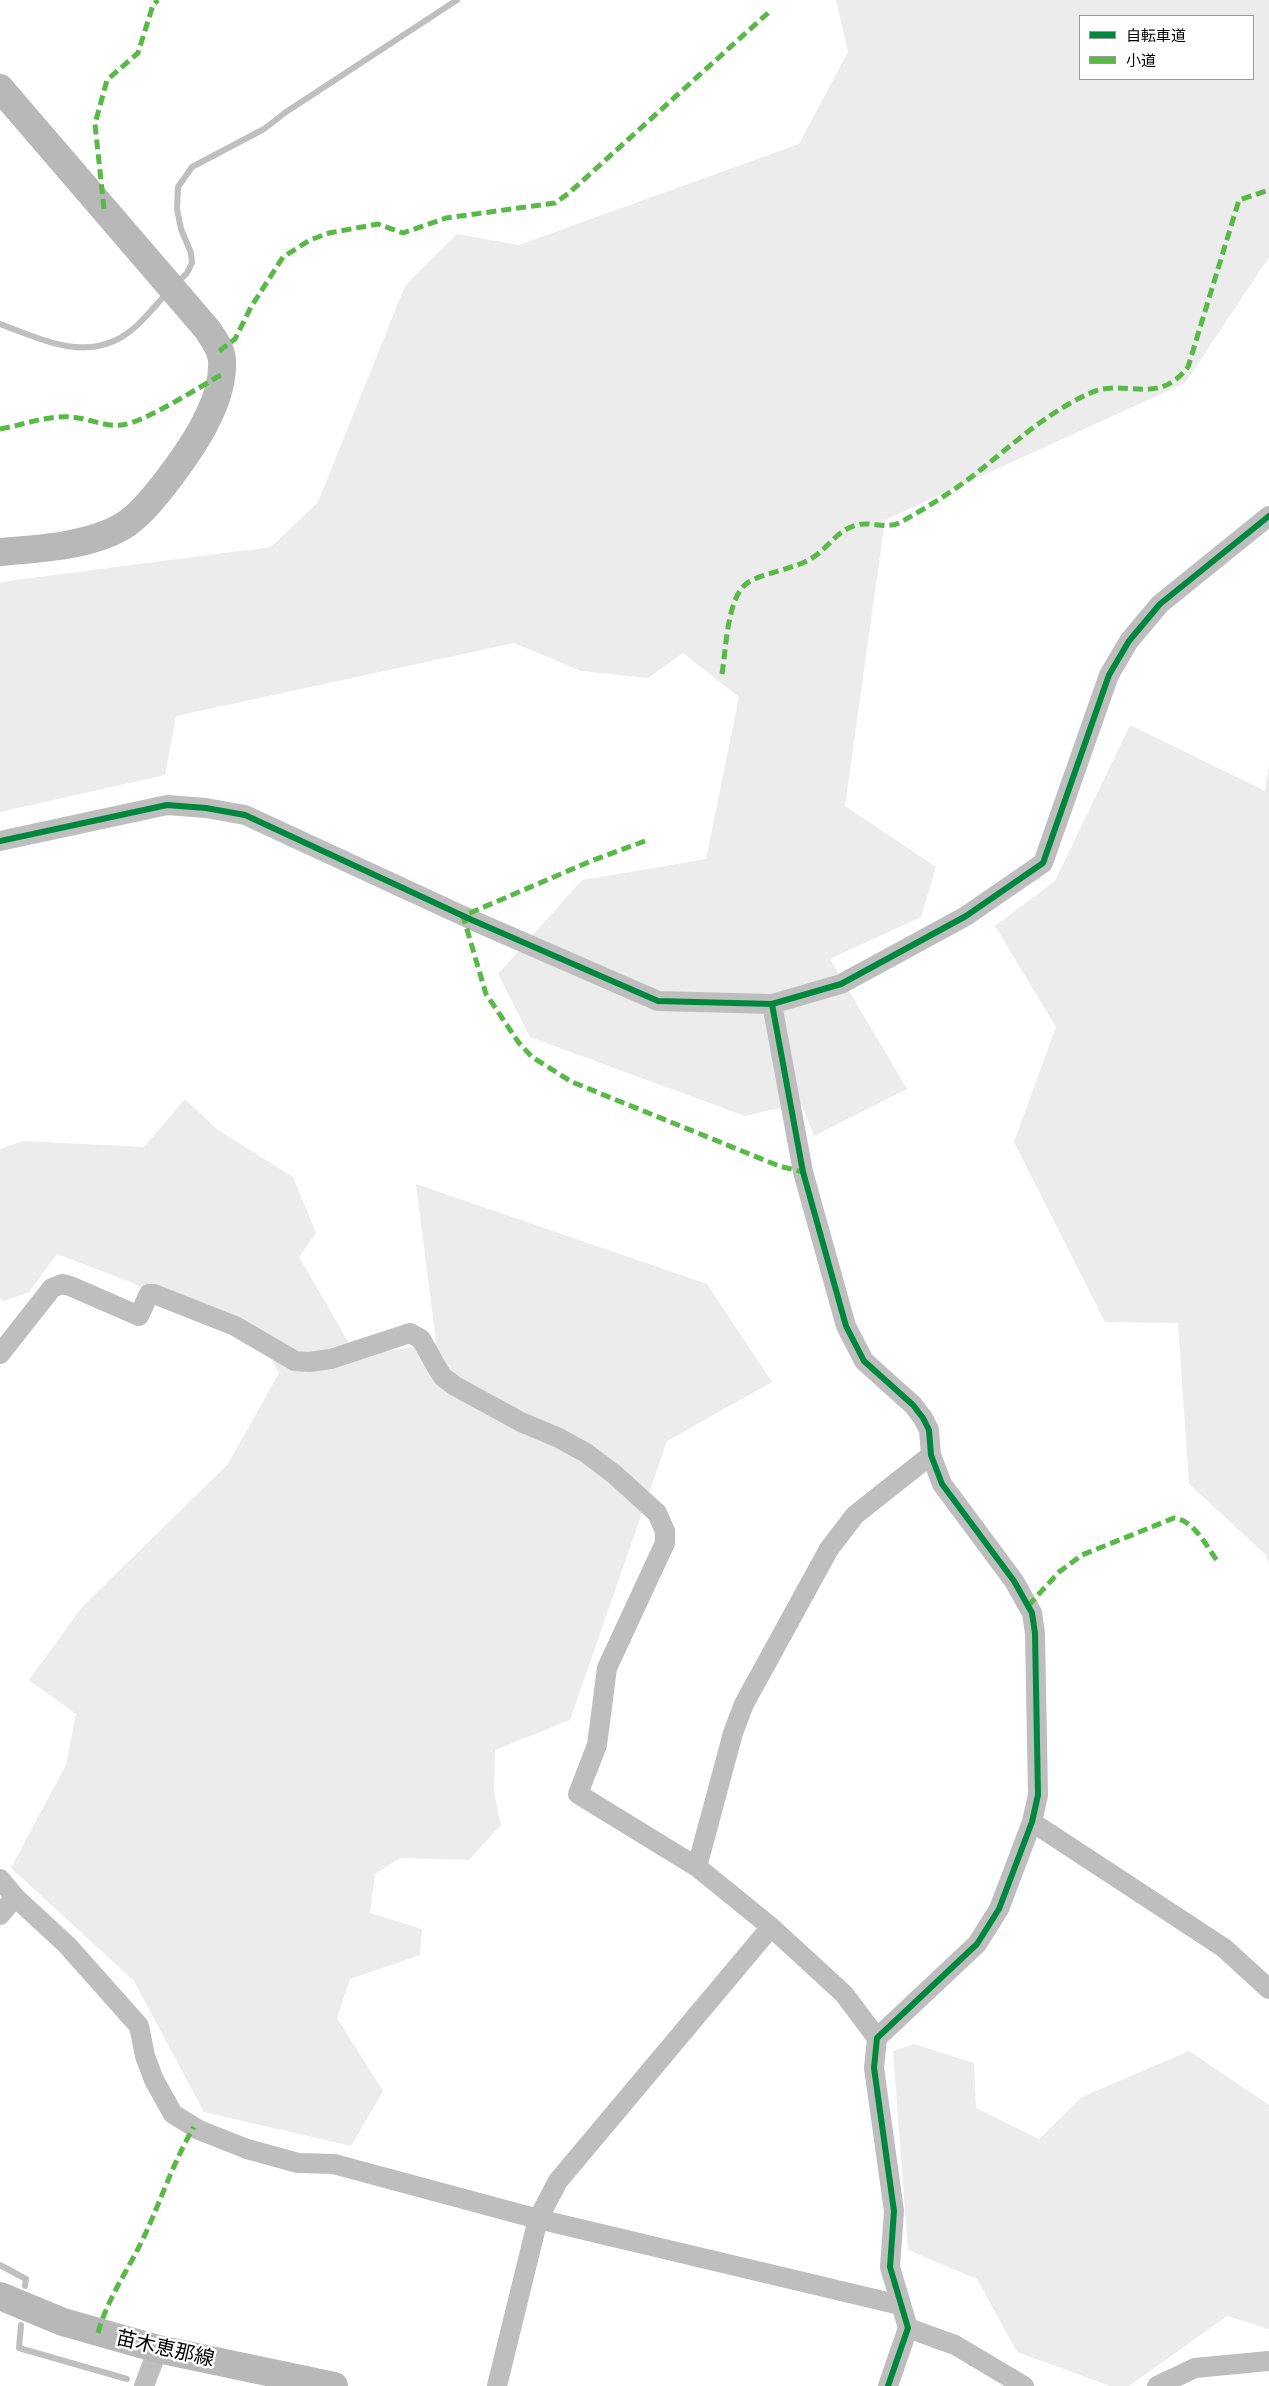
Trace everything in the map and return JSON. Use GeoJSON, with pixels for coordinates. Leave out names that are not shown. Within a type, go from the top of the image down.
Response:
{"type":"FeatureCollection","features":[{"type":"Feature","properties":{"kind":"street"},"geometry":{"type":"LineString","coordinates":[[0,88],[207,329],[217,345],[222,359],[220,383],[209,416],[152,500],[123,526],[90,539],[47,548],[0,552]]}},
{"type":"Feature","properties":{"kind":"street"},"geometry":{"type":"LineString","coordinates":[[0,841],[167,805],[206,808],[245,815],[472,920],[658,1001],[772,1004],[841,984],[966,916],[1043,863],[1109,675],[1129,641],[1160,604],[1269,516]]}},
{"type":"Feature","properties":{"kind":"street"},"geometry":{"type":"LineString","coordinates":[[772,1004],[803,1172],[846,1326],[864,1361],[913,1405],[923,1418],[929,1430],[931,1455],[942,1484],[1014,1581],[1032,1613],[1035,1633],[1038,1795],[1032,1822],[1000,1909],[977,1944],[877,2038],[874,2068],[894,2211],[890,2267],[908,2328],[888,2386]]}},
{"type":"Feature","properties":{"kind":"street"},"geometry":{"type":"LineString","coordinates":[[0,1354],[52,1288],[62,1284],[139,1316],[149,1294],[154,1294],[235,1326],[295,1361],[309,1362],[331,1359],[410,1334],[421,1339],[436,1366],[444,1377],[455,1386],[522,1422],[560,1438],[586,1453],[614,1474],[657,1513],[665,1531],[665,1543],[607,1668],[597,1744],[578,1794],[673,1850],[771,1927],[844,1994],[877,2038]]}},
{"type":"Feature","properties":{"kind":"street"},"geometry":{"type":"LineString","coordinates":[[697,1867],[733,1733],[744,1704],[829,1549],[855,1515],[931,1455]]}},
{"type":"Feature","properties":{"kind":"street"},"geometry":{"type":"LineString","coordinates":[[1032,1822],[1224,1948],[1269,1989]]}},
{"type":"Feature","properties":{"kind":"street"},"geometry":{"type":"LineString","coordinates":[[0,1879],[15,1897],[67,1945],[139,2026],[145,2056],[154,2080],[173,2114],[194,2127],[248,2149],[298,2163],[334,2164],[538,2219],[900,2305]]}},
{"type":"Feature","properties":{"kind":"street"},"geometry":{"type":"LineString","coordinates":[[0,1915],[15,1897]]}},
{"type":"Feature","properties":{"kind":"street"},"geometry":{"type":"LineString","coordinates":[[497,2386],[538,2219],[558,2181],[771,1927]]}},
{"type":"Feature","properties":{"kind":"street","name":"苗木恵那線"},"geometry":{"type":"LineString","coordinates":[[0,2296],[63,2322],[158,2349],[334,2386]]}},
{"type":"Feature","properties":{"kind":"street"},"geometry":{"type":"LineString","coordinates":[[908,2328],[955,2345],[1024,2386]]}},
{"type":"Feature","properties":{"kind":"street"},"geometry":{"type":"LineString","coordinates":[[144,2386],[158,2349]]}},
{"type":"Feature","properties":{"kind":"street"},"geometry":{"type":"LineString","coordinates":[[1157,2386],[1195,2368],[1269,2361]]}},
{"type":"Feature","properties":{"kind":"shaded area"},"geometry":{"type":"Polygon","coordinates":[[[836,0],[1269,0],[1269,257],[1185,383],[885,520],[845,806],[936,867],[921,917],[830,959],[907,1089],[814,1136],[801,1103],[745,1116],[530,1037],[498,974],[582,880],[706,859],[739,697],[683,653],[648,678],[581,671],[514,643],[176,716],[165,775],[0,812],[0,582],[271,547],[318,502],[405,286],[457,234],[519,245],[799,144],[848,52],[836,0]]]}},
{"type":"Feature","properties":{"kind":"shaded area"},"geometry":{"type":"Polygon","coordinates":[[[1130,725],[1265,791],[1269,765],[1269,1565],[1266,1555],[1189,1484],[1178,1323],[1105,1322],[1014,1142],[1056,1027],[995,926],[1055,881],[1130,725]]]}},
{"type":"Feature","properties":{"kind":"shaded area"},"geometry":{"type":"Polygon","coordinates":[[[185,1099],[218,1130],[293,1177],[316,1233],[299,1257],[357,1357],[436,1342],[416,1184],[707,1284],[772,1382],[667,1441],[570,1720],[495,1750],[494,1792],[501,1825],[469,1860],[400,1858],[375,1874],[370,1913],[422,1929],[420,1955],[350,1979],[337,2018],[383,2091],[351,2146],[204,2112],[134,1981],[11,1868],[66,1765],[76,1714],[29,1680],[83,1606],[228,1464],[279,1373],[269,1355],[133,1283],[57,1254],[29,1292],[4,1301],[0,1298],[0,1149],[23,1141],[144,1147],[185,1099]]]}},
{"type":"Feature","properties":{"kind":"shaded area"},"geometry":{"type":"Polygon","coordinates":[[[914,2044],[974,2063],[976,2108],[1039,2139],[1082,2097],[1189,2051],[1269,2105],[1269,2329],[1227,2316],[1129,2386],[1110,2386],[1017,2352],[977,2279],[908,2250],[893,2051],[914,2044]]]}},
{"type":"Feature","properties":{"kind":"waterway"},"geometry":{"type":"LineString","coordinates":[[176,284],[187,273],[192,263],[191,253],[181,229],[177,209],[178,187],[192,167],[264,129],[286,112],[457,0]]}},
{"type":"Feature","properties":{"kind":"waterway"},"geometry":{"type":"LineString","coordinates":[[0,324],[57,344],[72,347],[101,345],[116,340],[130,331],[167,293]]}},
{"type":"Feature","properties":{"kind":"waterway"},"geometry":{"type":"LineString","coordinates":[[0,2265],[26,2279],[25,2286]]}},
{"type":"Feature","properties":{"kind":"waterway"},"geometry":{"type":"LineString","coordinates":[[21,2325],[19,2348],[127,2379]]}},
{"type":"Feature","properties":{"kind":"marked path"},"geometry":{"type":"LineString","coordinates":[[104,209],[95,124],[107,80],[138,53],[153,5],[158,0]]}},
{"type":"Feature","properties":{"kind":"marked path"},"geometry":{"type":"LineString","coordinates":[[219,351],[235,339],[251,307],[283,257],[310,240],[329,233],[378,224],[403,233],[446,218],[555,203],[569,193],[769,12]]}},
{"type":"Feature","properties":{"kind":"marked path"},"geometry":{"type":"LineString","coordinates":[[722,674],[731,613],[740,591],[752,580],[805,562],[818,554],[838,535],[849,528],[862,524],[890,525],[901,522],[939,500],[966,481],[1057,411],[1088,394],[1102,389],[1152,389],[1164,386],[1176,379],[1188,367],[1239,200],[1269,190]]}},
{"type":"Feature","properties":{"kind":"marked path"},"geometry":{"type":"LineString","coordinates":[[0,429],[62,417],[78,418],[109,425],[131,423],[186,396],[221,375]]}},
{"type":"Feature","properties":{"kind":"marked path"},"geometry":{"type":"LineString","coordinates":[[645,841],[591,861],[463,916],[486,994],[519,1043],[532,1057],[572,1082],[779,1166],[803,1172]]}},
{"type":"Feature","properties":{"kind":"marked path"},"geometry":{"type":"LineString","coordinates":[[1028,1606],[1059,1572],[1082,1555],[1174,1518],[1181,1520],[1194,1529],[1218,1562]]}},
{"type":"Feature","properties":{"kind":"marked path"},"geometry":{"type":"LineString","coordinates":[[98,2333],[112,2298],[141,2243],[179,2155],[194,2127]]}},
{"type":"Feature","properties":{"kind":"cycle path"},"geometry":{"type":"LineString","coordinates":[[0,841],[167,805],[206,808],[245,815],[472,920],[658,1001],[772,1004],[841,984],[966,916],[1043,863],[1109,675],[1129,641],[1160,604],[1269,516]]}},
{"type":"Feature","properties":{"kind":"cycle path"},"geometry":{"type":"LineString","coordinates":[[772,1004],[803,1172],[846,1326],[864,1361],[913,1405],[923,1418],[929,1430],[931,1455],[942,1484],[1014,1581],[1032,1613],[1035,1633],[1038,1795],[1032,1822],[999,1909],[977,1944],[877,2038],[874,2068],[894,2211],[890,2267],[908,2328],[888,2386]]}}]}
